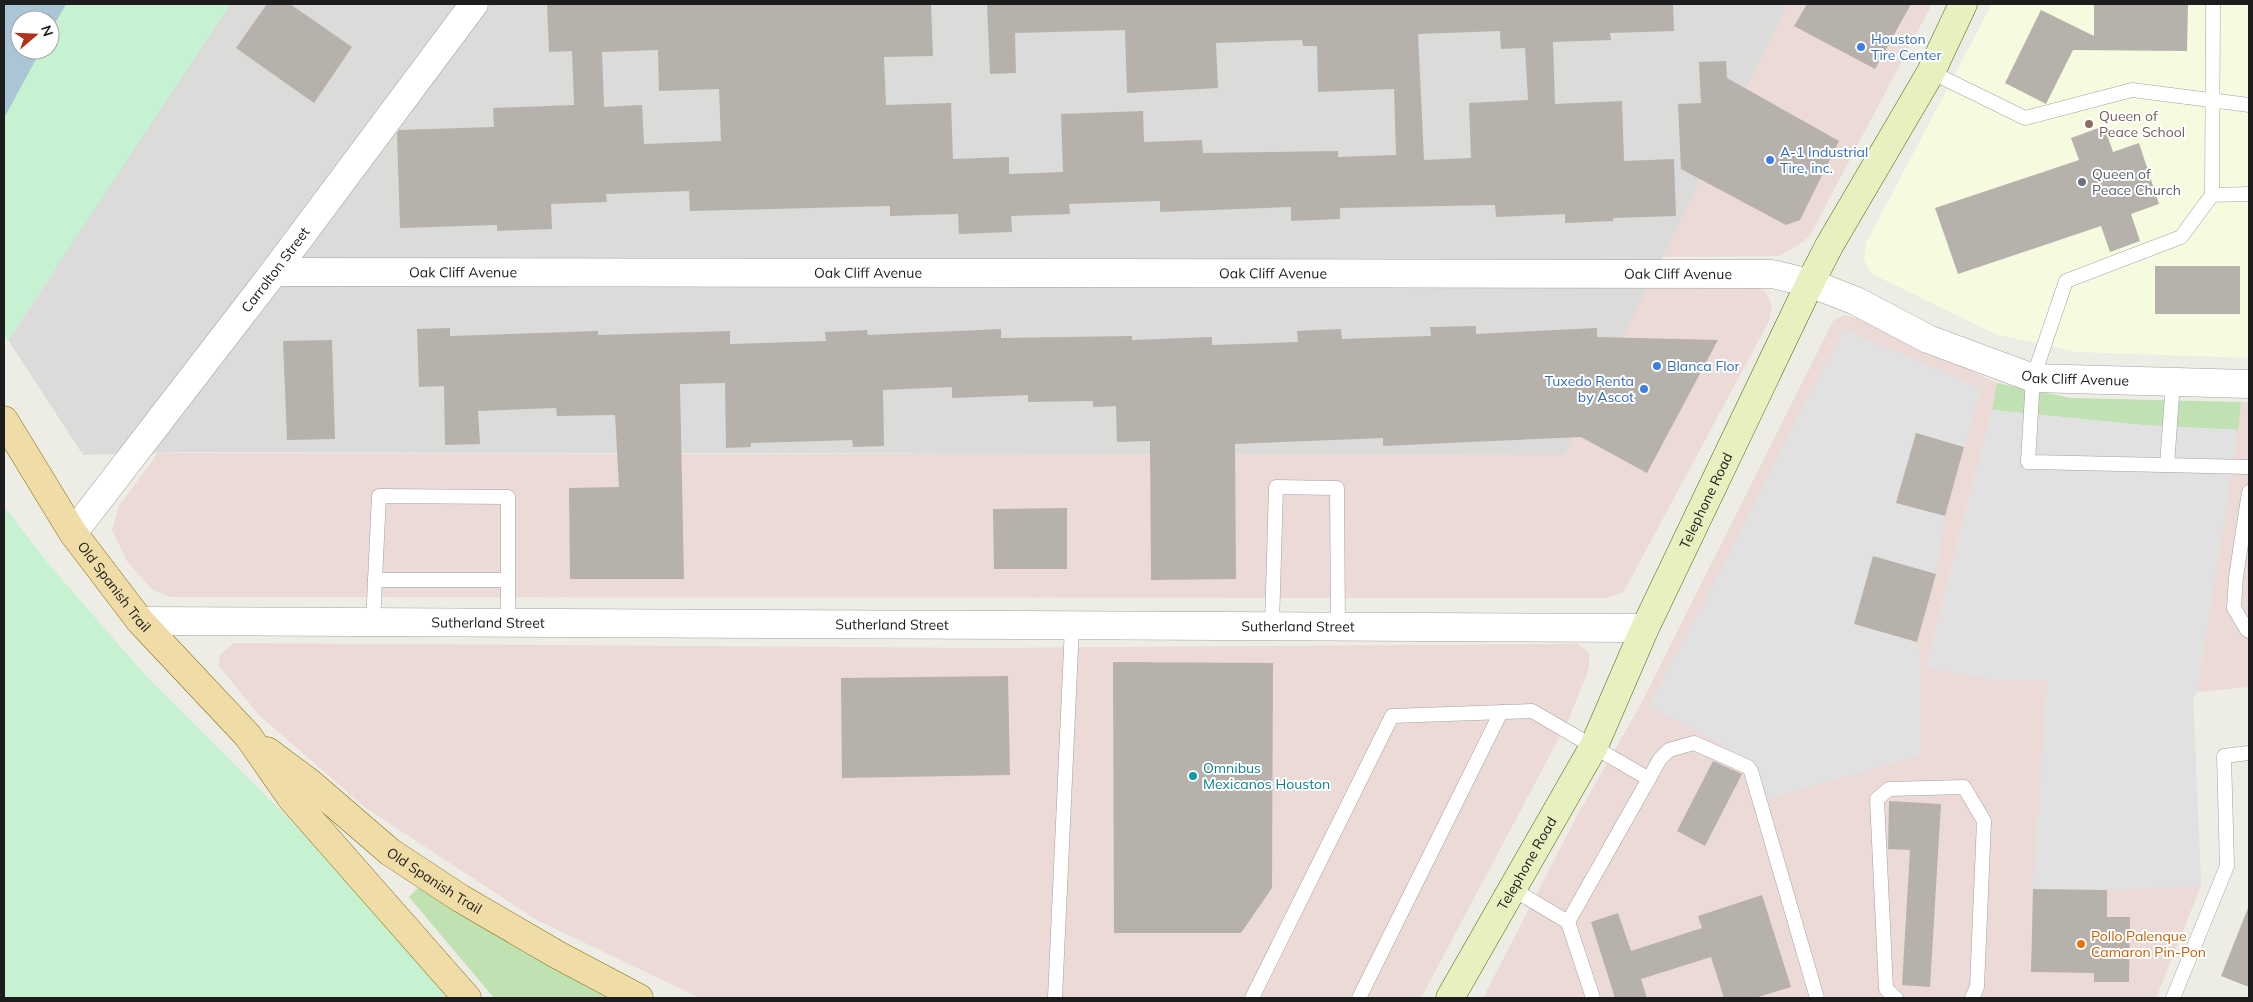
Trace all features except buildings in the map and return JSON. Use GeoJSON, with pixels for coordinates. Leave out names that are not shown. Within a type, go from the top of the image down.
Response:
{"type":"FeatureCollection","features":[{"type":"Feature","properties":{"kind":"main road","name":"Telephone Road"},"geometry":{"type":"LineString","coordinates":[[1450,998],[1514,890],[1594,746],[1645,628],[1810,283],[1829,246],[1931,72],[1963,4]]}},
{"type":"Feature","properties":{"kind":"main road","name":"Old Spanish Trail"},"geometry":{"type":"LineString","coordinates":[[4,420],[73,533],[140,621],[248,736],[292,798],[467,998]]}},
{"type":"Feature","properties":{"kind":"main road","name":"Old Spanish Trail"},"geometry":{"type":"LineString","coordinates":[[248,736],[310,783],[390,852],[468,903],[556,954],[639,998]]}},
{"type":"Feature","properties":{"kind":"street","name":"Carrolton Street"},"geometry":{"type":"LineString","coordinates":[[73,533],[274,272],[474,4]]}},
{"type":"Feature","properties":{"kind":"street","name":"Oak Cliff Avenue"},"geometry":{"type":"LineString","coordinates":[[274,272],[1772,274],[1810,283],[1856,301],[1928,339],[2033,378],[2249,384]]}},
{"type":"Feature","properties":{"kind":"street","name":"Sutherland Street"},"geometry":{"type":"LineString","coordinates":[[140,621],[1645,628]]}},
{"type":"Feature","properties":{"kind":"lane"},"geometry":{"type":"LineString","coordinates":[[2213,4],[2212,195],[2181,236],[2066,281],[2033,378],[2028,462],[2249,466]]}},
{"type":"Feature","properties":{"kind":"lane"},"geometry":{"type":"LineString","coordinates":[[1931,72],[2025,118],[2132,90],[2249,105]]}},
{"type":"Feature","properties":{"kind":"lane"},"geometry":{"type":"LineString","coordinates":[[2212,195],[2249,194]]}},
{"type":"Feature","properties":{"kind":"lane"},"geometry":{"type":"LineString","coordinates":[[2168,465],[2173,382]]}},
{"type":"Feature","properties":{"kind":"lane"},"geometry":{"type":"LineString","coordinates":[[1272,626],[1276,487],[1285,487],[1337,488],[1338,627]]}},
{"type":"Feature","properties":{"kind":"lane"},"geometry":{"type":"LineString","coordinates":[[2249,492],[2236,577],[2234,608],[2247,630],[2249,630]]}},
{"type":"Feature","properties":{"kind":"lane"},"geometry":{"type":"LineString","coordinates":[[373,622],[379,496],[508,497],[508,623]]}},
{"type":"Feature","properties":{"kind":"lane"},"geometry":{"type":"LineString","coordinates":[[375,580],[507,580]]}},
{"type":"Feature","properties":{"kind":"lane"},"geometry":{"type":"LineString","coordinates":[[1055,998],[1072,626]]}},
{"type":"Feature","properties":{"kind":"lane"},"geometry":{"type":"LineString","coordinates":[[1252,998],[1392,716],[1532,711],[1649,779]]}},
{"type":"Feature","properties":{"kind":"lane"},"geometry":{"type":"LineString","coordinates":[[1359,998],[1501,712]]}},
{"type":"Feature","properties":{"kind":"lane"},"geometry":{"type":"LineString","coordinates":[[1568,922],[1660,759],[1669,750],[1694,743],[1748,767],[1751,771],[1817,998]]}},
{"type":"Feature","properties":{"kind":"lane"},"geometry":{"type":"LineString","coordinates":[[2173,998],[2227,866],[2224,756],[2249,753]]}},
{"type":"Feature","properties":{"kind":"lane"},"geometry":{"type":"LineString","coordinates":[[1896,998],[1886,989],[1877,799],[1889,789],[1964,787],[1984,822],[1977,987],[1972,998]]}},
{"type":"Feature","properties":{"kind":"lane"},"geometry":{"type":"LineString","coordinates":[[1514,890],[1568,922],[1593,998]]}},
{"type":"Feature","properties":{"kind":"shaded area"},"geometry":{"type":"Polygon","coordinates":[[[4,4],[230,4],[8,340],[4,332],[4,4]]]}},
{"type":"Feature","properties":{"kind":"shaded area"},"geometry":{"type":"Polygon","coordinates":[[[230,4],[1788,4],[1565,455],[185,452],[83,455],[8,340],[230,4]]]}},
{"type":"Feature","properties":{"kind":"shaded area"},"geometry":{"type":"Polygon","coordinates":[[[1788,4],[1932,4],[1809,237],[1796,247],[1778,256],[1663,257],[1788,4]]]}},
{"type":"Feature","properties":{"kind":"shaded area","name":"Queen of Peace School"},"geometry":{"type":"Polygon","coordinates":[[[1992,4],[2249,4],[2249,358],[2077,352],[1995,334],[1872,274],[1864,260],[1866,243],[1992,4]]]}},
{"type":"Feature","properties":{"kind":"shaded area"},"geometry":{"type":"Polygon","coordinates":[[[1754,285],[1766,292],[1772,305],[1769,321],[1623,593],[1605,598],[171,597],[153,590],[128,563],[112,530],[119,506],[158,453],[1565,455],[1647,288],[1754,285]]]}},
{"type":"Feature","properties":{"kind":"shaded area"},"geometry":{"type":"Polygon","coordinates":[[[1844,315],[1860,319],[1997,383],[1992,410],[1926,667],[1998,680],[2048,680],[2193,700],[2201,886],[2156,998],[1483,998],[1578,814],[1641,704],[1833,321],[1844,315]]]}},
{"type":"Feature","properties":{"kind":"shaded area"},"geometry":{"type":"Polygon","coordinates":[[[1844,329],[1981,388],[1964,447],[1916,433],[1896,502],[1945,516],[1936,574],[1873,556],[1854,624],[1917,642],[1920,657],[1921,755],[1768,799],[1755,762],[1649,707],[1844,329]]]}},
{"type":"Feature","properties":{"kind":"shaded area"},"geometry":{"type":"Polygon","coordinates":[[[2241,402],[2249,402],[2249,687],[2197,692],[2241,402]]]}},
{"type":"Feature","properties":{"kind":"shaded area"},"geometry":{"type":"Polygon","coordinates":[[[1992,410],[2142,425],[2238,430],[2197,692],[2193,700],[2201,886],[2107,890],[2033,889],[2047,680],[1998,680],[1926,668],[1992,410]]]}},
{"type":"Feature","properties":{"kind":"shaded area"},"geometry":{"type":"Polygon","coordinates":[[[4,506],[46,561],[146,676],[311,841],[452,998],[4,998],[4,506]]]}},
{"type":"Feature","properties":{"kind":"shaded area"},"geometry":{"type":"Polygon","coordinates":[[[234,643],[989,648],[1578,644],[1589,653],[1589,668],[1568,721],[1421,998],[700,998],[535,919],[366,808],[259,715],[219,666],[220,655],[234,643]]]}},
{"type":"Feature","properties":{"kind":"green space"},"geometry":{"type":"Polygon","coordinates":[[[1997,383],[2071,398],[2241,402],[2238,430],[2142,425],[1992,410],[1997,383]]]}},
{"type":"Feature","properties":{"kind":"green space"},"geometry":{"type":"Polygon","coordinates":[[[419,887],[534,958],[621,998],[494,998],[409,897],[419,887]]]}},
{"type":"Feature","properties":{"kind":"water"},"geometry":{"type":"Polygon","coordinates":[[[4,4],[66,4],[60,14],[60,10],[10,10],[10,60],[36,60],[4,118],[4,4]]]}},
{"type":"Feature","properties":{"kind":"place","name":"Houston Tire Center"},"geometry":{"type":"Point","coordinates":[1861,47]}},
{"type":"Feature","properties":{"kind":"place","name":"Queen of Peace School"},"geometry":{"type":"Point","coordinates":[2089,124]}},
{"type":"Feature","properties":{"kind":"place","name":"A-1 Industrial Tire, inc."},"geometry":{"type":"Point","coordinates":[1770,160]}},
{"type":"Feature","properties":{"kind":"place","name":"Queen of Peace Church"},"geometry":{"type":"Point","coordinates":[2082,182]}},
{"type":"Feature","properties":{"kind":"place","name":"Blanca Flor"},"geometry":{"type":"Point","coordinates":[1657,366]}},
{"type":"Feature","properties":{"kind":"place","name":"Tuxedo Renta by Ascot"},"geometry":{"type":"Point","coordinates":[1644,389]}},
{"type":"Feature","properties":{"kind":"place","name":"Omnibus Mexicanos Houston"},"geometry":{"type":"Point","coordinates":[1193,776]}},
{"type":"Feature","properties":{"kind":"place","name":"Pollo Palenque Camaron Pin-Pon"},"geometry":{"type":"Point","coordinates":[2081,944]}}]}
